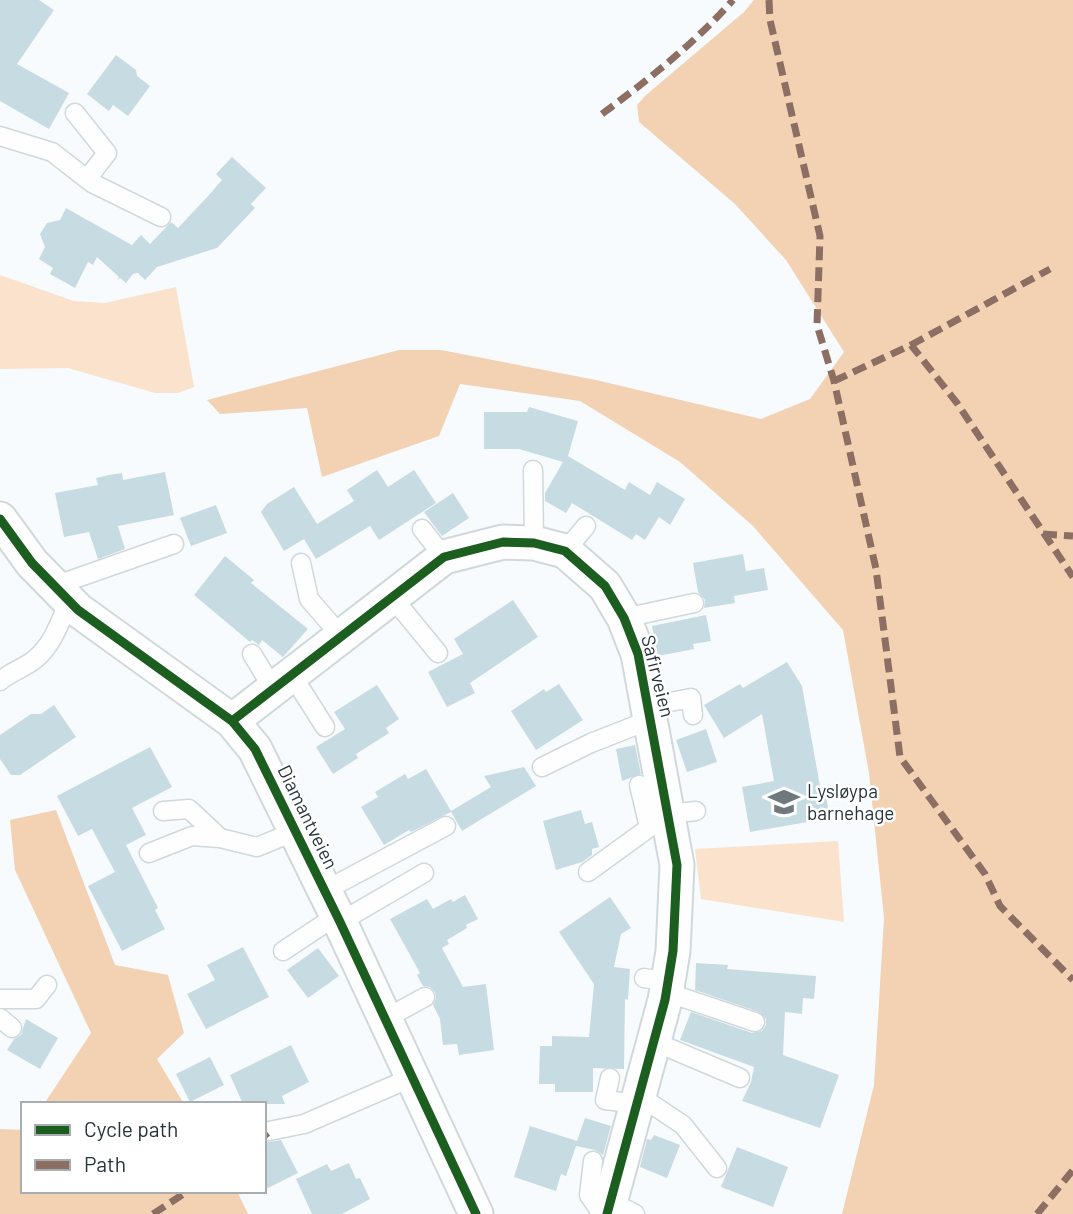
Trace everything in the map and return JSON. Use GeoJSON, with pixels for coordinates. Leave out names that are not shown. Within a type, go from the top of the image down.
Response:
{"type":"FeatureCollection","features":[{"type":"Feature","properties":{"kind":"street","name":"Diamantveien"},"geometry":{"type":"LineString","coordinates":[[4,532],[78,610],[232,721],[255,750],[296,831],[476,1214]]}},
{"type":"Feature","properties":{"kind":"street"},"geometry":{"type":"LineString","coordinates":[[232,721],[444,557],[503,542],[561,540]]}},
{"type":"Feature","properties":{"kind":"street","name":"Safirveien"},"geometry":{"type":"LineString","coordinates":[[561,540],[605,586],[624,618],[638,654],[671,817],[677,865],[673,951],[659,984],[655,1042],[614,1211]]}},
{"type":"Feature","properties":{"kind":"lane"},"geometry":{"type":"LineString","coordinates":[[75,113],[107,153],[87,179]]}},
{"type":"Feature","properties":{"kind":"lane"},"geometry":{"type":"LineString","coordinates":[[0,136],[52,152],[87,179],[161,217]]}},
{"type":"Feature","properties":{"kind":"lane"},"geometry":{"type":"LineString","coordinates":[[533,470],[561,540]]}},
{"type":"Feature","properties":{"kind":"lane"},"geometry":{"type":"LineString","coordinates":[[422,529],[444,557]]}},
{"type":"Feature","properties":{"kind":"lane"},"geometry":{"type":"LineString","coordinates":[[0,681],[34,660],[53,638],[62,593],[174,544]]}},
{"type":"Feature","properties":{"kind":"lane"},"geometry":{"type":"LineString","coordinates":[[301,562],[309,599],[341,636]]}},
{"type":"Feature","properties":{"kind":"lane"},"geometry":{"type":"LineString","coordinates":[[393,597],[438,653]]}},
{"type":"Feature","properties":{"kind":"lane"},"geometry":{"type":"LineString","coordinates":[[624,618],[694,603]]}},
{"type":"Feature","properties":{"kind":"lane"},"geometry":{"type":"LineString","coordinates":[[252,654],[325,727]]}},
{"type":"Feature","properties":{"kind":"lane"},"geometry":{"type":"LineString","coordinates":[[542,767],[650,713],[691,698],[693,715]]}},
{"type":"Feature","properties":{"kind":"lane"},"geometry":{"type":"LineString","coordinates":[[588,872],[671,817],[639,785]]}},
{"type":"Feature","properties":{"kind":"lane"},"geometry":{"type":"LineString","coordinates":[[163,811],[189,809],[220,838]]}},
{"type":"Feature","properties":{"kind":"lane"},"geometry":{"type":"LineString","coordinates":[[283,951],[333,910],[446,826]]}},
{"type":"Feature","properties":{"kind":"lane"},"geometry":{"type":"LineString","coordinates":[[149,853],[192,836],[220,838],[257,847],[296,831]]}},
{"type":"Feature","properties":{"kind":"lane"},"geometry":{"type":"LineString","coordinates":[[333,910],[424,873]]}},
{"type":"Feature","properties":{"kind":"lane"},"geometry":{"type":"LineString","coordinates":[[659,984],[755,1022]]}},
{"type":"Feature","properties":{"kind":"lane"},"geometry":{"type":"LineString","coordinates":[[0,999],[36,999],[47,985]]}},
{"type":"Feature","properties":{"kind":"lane"},"geometry":{"type":"LineString","coordinates":[[385,1019],[425,997]]}},
{"type":"Feature","properties":{"kind":"lane"},"geometry":{"type":"LineString","coordinates":[[655,1042],[740,1078]]}},
{"type":"Feature","properties":{"kind":"lane"},"geometry":{"type":"LineString","coordinates":[[266,1132],[304,1124],[413,1077]]}},
{"type":"Feature","properties":{"kind":"lane"},"geometry":{"type":"LineString","coordinates":[[610,1078],[605,1100],[640,1100],[683,1125],[717,1168]]}},
{"type":"Feature","properties":{"kind":"lane"},"geometry":{"type":"LineString","coordinates":[[593,1161],[589,1195],[614,1211]]}},
{"type":"Feature","properties":{"kind":"shaded area"},"geometry":{"type":"Polygon","coordinates":[[[754,0],[1073,0],[1073,1214],[842,1214],[874,1085],[884,918],[869,773],[843,630],[753,526],[680,462],[580,401],[460,384],[439,436],[322,477],[307,408],[220,414],[207,400],[399,350],[441,350],[596,380],[761,419],[810,399],[844,352],[786,260],[735,204],[639,122],[637,105],[646,95],[744,12],[754,0]]]}},
{"type":"Feature","properties":{"kind":"shaded area"},"geometry":{"type":"Polygon","coordinates":[[[0,275],[74,301],[105,303],[176,287],[194,387],[178,393],[155,393],[68,368],[0,369],[0,275]]]}},
{"type":"Feature","properties":{"kind":"shaded area"},"geometry":{"type":"Polygon","coordinates":[[[56,810],[115,965],[168,975],[184,1033],[157,1059],[183,1102],[45,1102],[91,1033],[15,870],[10,820],[56,810]]]}},
{"type":"Feature","properties":{"kind":"shaded area"},"geometry":{"type":"Polygon","coordinates":[[[838,841],[844,922],[701,899],[695,849],[838,841]]]}},
{"type":"Feature","properties":{"kind":"shaded area"},"geometry":{"type":"Polygon","coordinates":[[[0,1129],[21,1130],[21,1193],[238,1193],[248,1214],[0,1214],[0,1129]]]}},
{"type":"Feature","properties":{"kind":"building"},"geometry":{"type":"Polygon","coordinates":[[[0,0],[39,0],[54,10],[17,64],[69,93],[49,129],[0,101],[0,0]]]}},
{"type":"Feature","properties":{"kind":"building"},"geometry":{"type":"Polygon","coordinates":[[[116,55],[136,70],[137,76],[150,86],[128,116],[113,105],[109,111],[87,94],[116,55]]]}},
{"type":"Feature","properties":{"kind":"building"},"geometry":{"type":"Polygon","coordinates":[[[232,157],[266,188],[251,204],[255,208],[217,248],[157,267],[145,280],[138,273],[133,274],[126,283],[120,278],[117,280],[119,277],[97,257],[93,265],[88,262],[75,288],[50,274],[53,268],[39,259],[45,247],[40,234],[47,223],[60,220],[66,208],[132,245],[141,235],[150,244],[171,222],[178,228],[222,180],[216,174],[232,157]]]}},
{"type":"Feature","properties":{"kind":"building"},"geometry":{"type":"Polygon","coordinates":[[[529,407],[578,421],[568,456],[625,490],[629,482],[650,495],[657,482],[685,499],[670,525],[659,517],[645,540],[636,534],[632,540],[572,503],[566,513],[545,501],[545,493],[563,462],[519,449],[484,449],[484,412],[527,412],[529,407]]]}},
{"type":"Feature","properties":{"kind":"building"},"geometry":{"type":"Polygon","coordinates":[[[377,470],[388,487],[414,470],[436,503],[379,540],[370,526],[316,559],[304,539],[284,551],[261,512],[267,504],[294,487],[317,524],[354,501],[347,490],[377,470]]]}},
{"type":"Feature","properties":{"kind":"building"},"geometry":{"type":"Polygon","coordinates":[[[165,472],[174,515],[118,526],[125,549],[98,559],[89,532],[64,537],[55,493],[98,485],[96,478],[109,475],[122,473],[123,480],[165,472]]]}},
{"type":"Feature","properties":{"kind":"building"},"geometry":{"type":"Polygon","coordinates":[[[453,493],[469,518],[442,536],[424,512],[453,493]]]}},
{"type":"Feature","properties":{"kind":"building"},"geometry":{"type":"Polygon","coordinates":[[[216,505],[227,533],[191,546],[180,518],[216,505]]]}},
{"type":"Feature","properties":{"kind":"building"},"geometry":{"type":"Polygon","coordinates":[[[743,554],[746,571],[764,568],[768,590],[734,596],[735,603],[704,608],[705,600],[698,592],[693,563],[743,554]]]}},
{"type":"Feature","properties":{"kind":"building"},"geometry":{"type":"Polygon","coordinates":[[[225,556],[254,580],[251,583],[308,629],[283,657],[262,640],[259,645],[252,640],[250,642],[194,595],[225,556]]]}},
{"type":"Feature","properties":{"kind":"building"},"geometry":{"type":"Polygon","coordinates":[[[513,600],[538,637],[470,683],[475,693],[447,707],[428,672],[463,654],[454,639],[513,600]]]}},
{"type":"Feature","properties":{"kind":"building"},"geometry":{"type":"Polygon","coordinates":[[[706,615],[711,641],[693,644],[694,649],[658,656],[652,626],[706,615]]]}},
{"type":"Feature","properties":{"kind":"building"},"geometry":{"type":"Polygon","coordinates":[[[787,662],[802,686],[822,797],[826,796],[830,818],[750,832],[742,787],[774,781],[762,714],[724,738],[704,705],[740,684],[743,688],[787,662]]]}},
{"type":"Feature","properties":{"kind":"building"},"geometry":{"type":"Polygon","coordinates":[[[559,684],[583,720],[536,750],[511,711],[544,689],[546,692],[559,684]]]}},
{"type":"Feature","properties":{"kind":"building"},"geometry":{"type":"Polygon","coordinates":[[[377,685],[399,719],[386,728],[389,733],[356,754],[358,758],[333,774],[316,747],[345,729],[334,712],[377,685]]]}},
{"type":"Feature","properties":{"kind":"building"},"geometry":{"type":"Polygon","coordinates":[[[54,705],[76,737],[20,775],[11,775],[0,759],[0,735],[31,714],[41,714],[54,705]]]}},
{"type":"Feature","properties":{"kind":"building"},"geometry":{"type":"Polygon","coordinates":[[[706,729],[717,762],[687,772],[676,740],[706,729]]]}},
{"type":"Feature","properties":{"kind":"building"},"geometry":{"type":"Polygon","coordinates":[[[635,745],[641,774],[622,781],[616,749],[635,745]]]}},
{"type":"Feature","properties":{"kind":"building"},"geometry":{"type":"Polygon","coordinates":[[[150,747],[172,787],[132,808],[146,835],[126,845],[158,908],[155,910],[165,929],[122,951],[88,886],[115,872],[92,829],[78,836],[57,796],[150,747]]]}},
{"type":"Feature","properties":{"kind":"building"},"geometry":{"type":"Polygon","coordinates":[[[524,767],[536,786],[462,831],[451,812],[411,832],[409,830],[384,845],[361,807],[378,797],[375,792],[405,774],[408,779],[426,769],[451,811],[491,787],[484,776],[524,767]]]}},
{"type":"Feature","properties":{"kind":"building"},"geometry":{"type":"Polygon","coordinates":[[[581,810],[585,824],[592,822],[599,847],[592,849],[592,855],[582,862],[556,870],[543,821],[581,810]]]}},
{"type":"Feature","properties":{"kind":"building"},"geometry":{"type":"Polygon","coordinates":[[[465,895],[478,919],[447,940],[449,944],[442,948],[463,987],[486,984],[494,1050],[459,1055],[457,1044],[443,1045],[440,1019],[433,1005],[435,992],[430,987],[423,986],[417,975],[420,973],[390,919],[427,899],[433,909],[465,895]]]}},
{"type":"Feature","properties":{"kind":"building"},"geometry":{"type":"Polygon","coordinates":[[[610,897],[631,928],[621,934],[614,967],[630,969],[628,1000],[625,999],[624,1069],[593,1068],[593,1092],[555,1092],[555,1084],[539,1084],[540,1046],[552,1046],[552,1036],[589,1037],[594,984],[559,932],[610,897]]]}},
{"type":"Feature","properties":{"kind":"building"},"geometry":{"type":"Polygon","coordinates":[[[243,947],[269,997],[206,1029],[187,994],[215,980],[207,965],[243,947]]]}},
{"type":"Feature","properties":{"kind":"building"},"geometry":{"type":"Polygon","coordinates":[[[318,948],[339,976],[308,998],[287,970],[318,948]]]}},
{"type":"Feature","properties":{"kind":"building"},"geometry":{"type":"Polygon","coordinates":[[[696,963],[728,965],[727,969],[816,976],[814,999],[803,998],[802,1014],[785,1012],[783,1055],[839,1075],[820,1128],[742,1101],[751,1082],[754,1067],[680,1040],[691,1012],[752,1033],[762,1031],[766,1025],[766,1019],[759,1012],[695,990],[696,963]]]}},
{"type":"Feature","properties":{"kind":"building"},"geometry":{"type":"Polygon","coordinates":[[[26,1019],[58,1038],[40,1069],[7,1050],[14,1039],[21,1035],[26,1019]]]}},
{"type":"Feature","properties":{"kind":"building"},"geometry":{"type":"Polygon","coordinates":[[[291,1045],[309,1082],[282,1096],[285,1104],[242,1102],[230,1075],[291,1045]]]}},
{"type":"Feature","properties":{"kind":"building"},"geometry":{"type":"Polygon","coordinates":[[[210,1057],[224,1085],[190,1102],[176,1074],[210,1057]]]}},
{"type":"Feature","properties":{"kind":"building"},"geometry":{"type":"Polygon","coordinates":[[[585,1118],[611,1126],[603,1155],[595,1150],[576,1146],[566,1176],[561,1174],[556,1191],[514,1177],[530,1126],[577,1141],[585,1118]]]}},
{"type":"Feature","properties":{"kind":"building"},"geometry":{"type":"Polygon","coordinates":[[[654,1135],[680,1145],[667,1178],[640,1167],[647,1139],[651,1140],[654,1135]]]}},
{"type":"Feature","properties":{"kind":"building"},"geometry":{"type":"Polygon","coordinates":[[[281,1140],[298,1173],[266,1189],[266,1143],[281,1140]]]}},
{"type":"Feature","properties":{"kind":"building"},"geometry":{"type":"Polygon","coordinates":[[[737,1147],[788,1167],[773,1207],[721,1187],[737,1147]]]}},
{"type":"Feature","properties":{"kind":"building"},"geometry":{"type":"Polygon","coordinates":[[[349,1163],[370,1199],[342,1214],[312,1214],[296,1179],[327,1164],[331,1171],[349,1163]]]}},
{"type":"Feature","properties":{"kind":"marked path"},"geometry":{"type":"LineString","coordinates":[[602,114],[670,60],[733,0]]}},
{"type":"Feature","properties":{"kind":"marked path"},"geometry":{"type":"LineString","coordinates":[[769,0],[770,20],[820,236],[817,325],[834,381],[876,569],[900,757],[985,874],[1000,906],[1073,980]]}},
{"type":"Feature","properties":{"kind":"marked path"},"geometry":{"type":"LineString","coordinates":[[911,345],[1050,269]]}},
{"type":"Feature","properties":{"kind":"marked path"},"geometry":{"type":"LineString","coordinates":[[834,381],[911,345],[957,403],[1073,577]]}},
{"type":"Feature","properties":{"kind":"marked path"},"geometry":{"type":"LineString","coordinates":[[1043,534],[1073,536]]}},
{"type":"Feature","properties":{"kind":"marked path"},"geometry":{"type":"LineString","coordinates":[[1037,1214],[1073,1170]]}},
{"type":"Feature","properties":{"kind":"marked path"},"geometry":{"type":"LineString","coordinates":[[153,1214],[185,1193]]}},
{"type":"Feature","properties":{"kind":"cycle path"},"geometry":{"type":"LineString","coordinates":[[0,519],[32,563],[78,610],[232,721],[255,749],[340,922],[476,1214]]}},
{"type":"Feature","properties":{"kind":"cycle path"},"geometry":{"type":"LineString","coordinates":[[232,721],[444,557],[503,542],[534,543],[565,551],[605,586],[624,618],[638,654],[677,865],[673,951],[665,1000],[607,1214]]}},
{"type":"Feature","properties":{"kind":"place","name":"Lysløypa barnehage"},"geometry":{"type":"Point","coordinates":[784,802]}}]}
